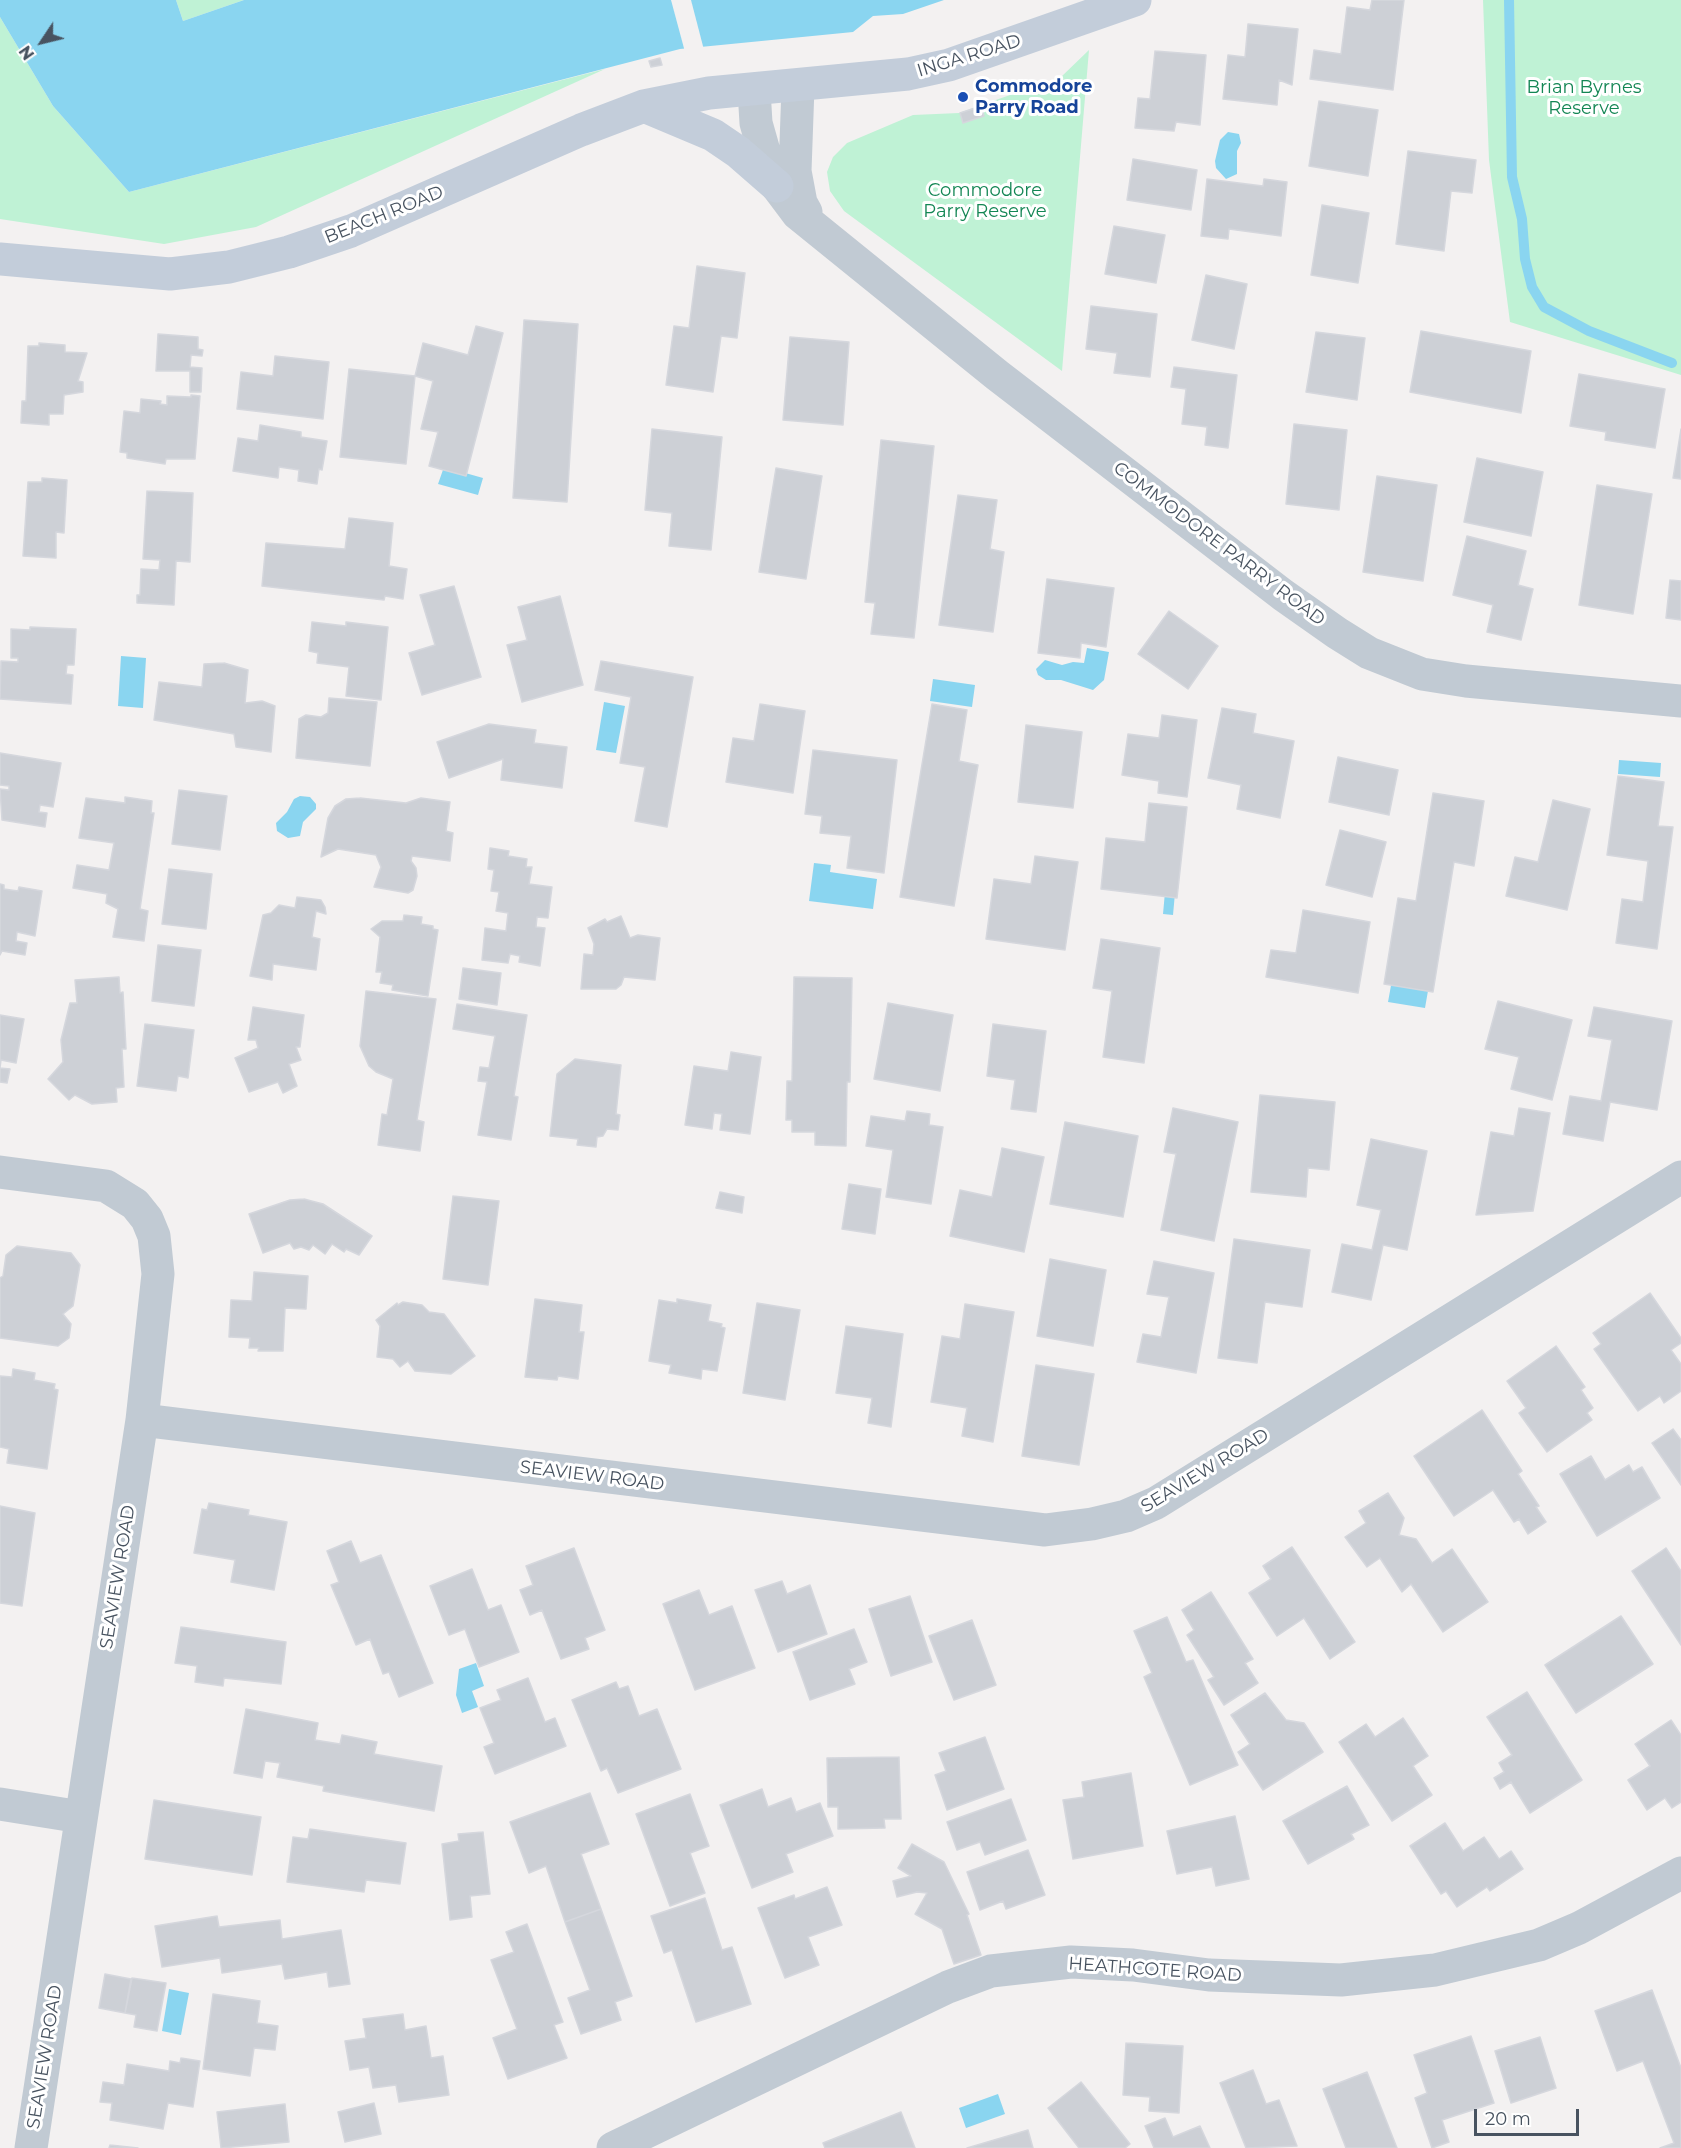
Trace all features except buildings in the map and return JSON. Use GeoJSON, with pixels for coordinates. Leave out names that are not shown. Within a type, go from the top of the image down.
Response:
{"type":"FeatureCollection","features":[{"type":"Feature","properties":{"kind":"main road","name":"INGA ROAD"},"geometry":{"type":"LineString","coordinates":[[754,90],[908,75],[949,65],[1135,0]]}},
{"type":"Feature","properties":{"kind":"main road","name":"BEACH ROAD"},"geometry":{"type":"LineString","coordinates":[[0,259],[170,274],[229,267],[289,252],[351,231],[581,130],[644,106],[709,93],[754,90]]}},
{"type":"Feature","properties":{"kind":"main road"},"geometry":{"type":"LineString","coordinates":[[644,106],[713,135],[738,152],[777,186]]}},
{"type":"Feature","properties":{"kind":"street","name":"COMMODORE PARRY ROAD"},"geometry":{"type":"LineString","coordinates":[[798,87],[794,149],[796,185],[801,203],[823,234]]}},
{"type":"Feature","properties":{"kind":"street","name":"COMMODORE PARRY ROAD"},"geometry":{"type":"LineString","coordinates":[[754,90],[756,123],[766,162],[777,186],[798,214],[998,375],[1283,595],[1370,653],[1422,674],[1466,681],[1681,700]]}},
{"type":"Feature","properties":{"kind":"street"},"geometry":{"type":"LineString","coordinates":[[0,1172],[106,1186],[135,1204],[147,1219],[154,1236],[159,1274],[142,1420]]}},
{"type":"Feature","properties":{"kind":"street","name":"SEAVIEW ROAD"},"geometry":{"type":"LineString","coordinates":[[31,2148],[142,1420],[1045,1530],[1092,1524],[1126,1516],[1156,1503],[1681,1177]]}},
{"type":"Feature","properties":{"kind":"street"},"geometry":{"type":"LineString","coordinates":[[0,1804],[81,1817]]}},
{"type":"Feature","properties":{"kind":"street","name":"HEATHCOTE ROAD"},"geometry":{"type":"LineString","coordinates":[[613,2148],[948,1987],[991,1971],[1071,1962],[1133,1965],[1209,1975],[1341,1980],[1435,1970],[1539,1945],[1579,1928],[1681,1873]]}},
{"type":"Feature","properties":{"kind":"green space"},"geometry":{"type":"Polygon","coordinates":[[[176,0],[244,0],[183,21],[176,0]]]}},
{"type":"Feature","properties":{"kind":"green space","name":"Brian Byrnes Reserve"},"geometry":{"type":"Polygon","coordinates":[[[1483,0],[1681,0],[1681,375],[1510,322],[1489,160],[1483,0]]]}},
{"type":"Feature","properties":{"kind":"green space"},"geometry":{"type":"Polygon","coordinates":[[[0,17],[53,106],[129,192],[605,69],[256,227],[164,244],[0,219],[0,17]]]}},
{"type":"Feature","properties":{"kind":"green space","name":"Commodore Parry Reserve"},"geometry":{"type":"Polygon","coordinates":[[[1089,50],[1062,371],[844,211],[830,191],[827,172],[833,157],[847,143],[913,115],[959,113],[1061,77],[1089,50]]]}},
{"type":"Feature","properties":{"kind":"water"},"geometry":{"type":"Polygon","coordinates":[[[0,0],[176,0],[183,21],[244,0],[944,0],[903,14],[873,16],[853,32],[680,49],[129,192],[53,106],[0,17],[0,0]]]}},
{"type":"Feature","properties":{"kind":"water"},"geometry":{"type":"Polygon","coordinates":[[[1228,132],[1239,134],[1241,143],[1237,151],[1237,174],[1226,179],[1216,168],[1215,161],[1220,140],[1228,132]]]}},
{"type":"Feature","properties":{"kind":"water"},"geometry":{"type":"Polygon","coordinates":[[[444,467],[483,478],[478,495],[438,484],[444,467]]]}},
{"type":"Feature","properties":{"kind":"water"},"geometry":{"type":"Polygon","coordinates":[[[1087,648],[1109,652],[1104,680],[1093,690],[1061,680],[1046,680],[1038,675],[1036,669],[1045,660],[1062,665],[1073,662],[1084,663],[1087,648]]]}},
{"type":"Feature","properties":{"kind":"water"},"geometry":{"type":"Polygon","coordinates":[[[121,656],[146,658],[143,708],[118,706],[121,656]]]}},
{"type":"Feature","properties":{"kind":"water"},"geometry":{"type":"Polygon","coordinates":[[[933,679],[975,685],[972,707],[930,701],[933,679]]]}},
{"type":"Feature","properties":{"kind":"water"},"geometry":{"type":"Polygon","coordinates":[[[604,702],[625,706],[616,753],[596,750],[604,702]]]}},
{"type":"Feature","properties":{"kind":"water"},"geometry":{"type":"Polygon","coordinates":[[[1619,760],[1661,763],[1660,777],[1618,774],[1619,760]]]}},
{"type":"Feature","properties":{"kind":"water"},"geometry":{"type":"Polygon","coordinates":[[[300,796],[310,797],[316,804],[316,809],[303,822],[300,836],[288,838],[277,831],[276,823],[287,812],[294,799],[300,796]]]}},
{"type":"Feature","properties":{"kind":"water"},"geometry":{"type":"Polygon","coordinates":[[[814,863],[831,865],[830,872],[877,879],[873,909],[809,901],[814,863]]]}},
{"type":"Feature","properties":{"kind":"water"},"geometry":{"type":"Polygon","coordinates":[[[1167,870],[1177,871],[1173,915],[1163,914],[1167,870]]]}},
{"type":"Feature","properties":{"kind":"water"},"geometry":{"type":"Polygon","coordinates":[[[1392,980],[1429,985],[1425,1008],[1388,1002],[1392,980]]]}},
{"type":"Feature","properties":{"kind":"water"},"geometry":{"type":"Polygon","coordinates":[[[476,1663],[484,1686],[472,1691],[478,1707],[462,1713],[456,1695],[459,1669],[476,1663]]]}},
{"type":"Feature","properties":{"kind":"water"},"geometry":{"type":"Polygon","coordinates":[[[169,1989],[189,1993],[181,2035],[162,2031],[169,1989]]]}},
{"type":"Feature","properties":{"kind":"water"},"geometry":{"type":"Polygon","coordinates":[[[998,2094],[1005,2114],[966,2128],[959,2108],[998,2094]]]}},
{"type":"Feature","properties":{"kind":"pier"},"geometry":{"type":"Polygon","coordinates":[[[671,0],[691,0],[704,50],[685,52],[671,0]]]}},
{"type":"Feature","properties":{"kind":"waterway"},"geometry":{"type":"LineString","coordinates":[[1509,0],[1512,177],[1522,219],[1525,259],[1532,287],[1544,307],[1589,331],[1672,363]]}},
{"type":"Feature","properties":{"kind":"place","name":"Commodore Parry Road"},"geometry":{"type":"Point","coordinates":[963,97]}}]}
